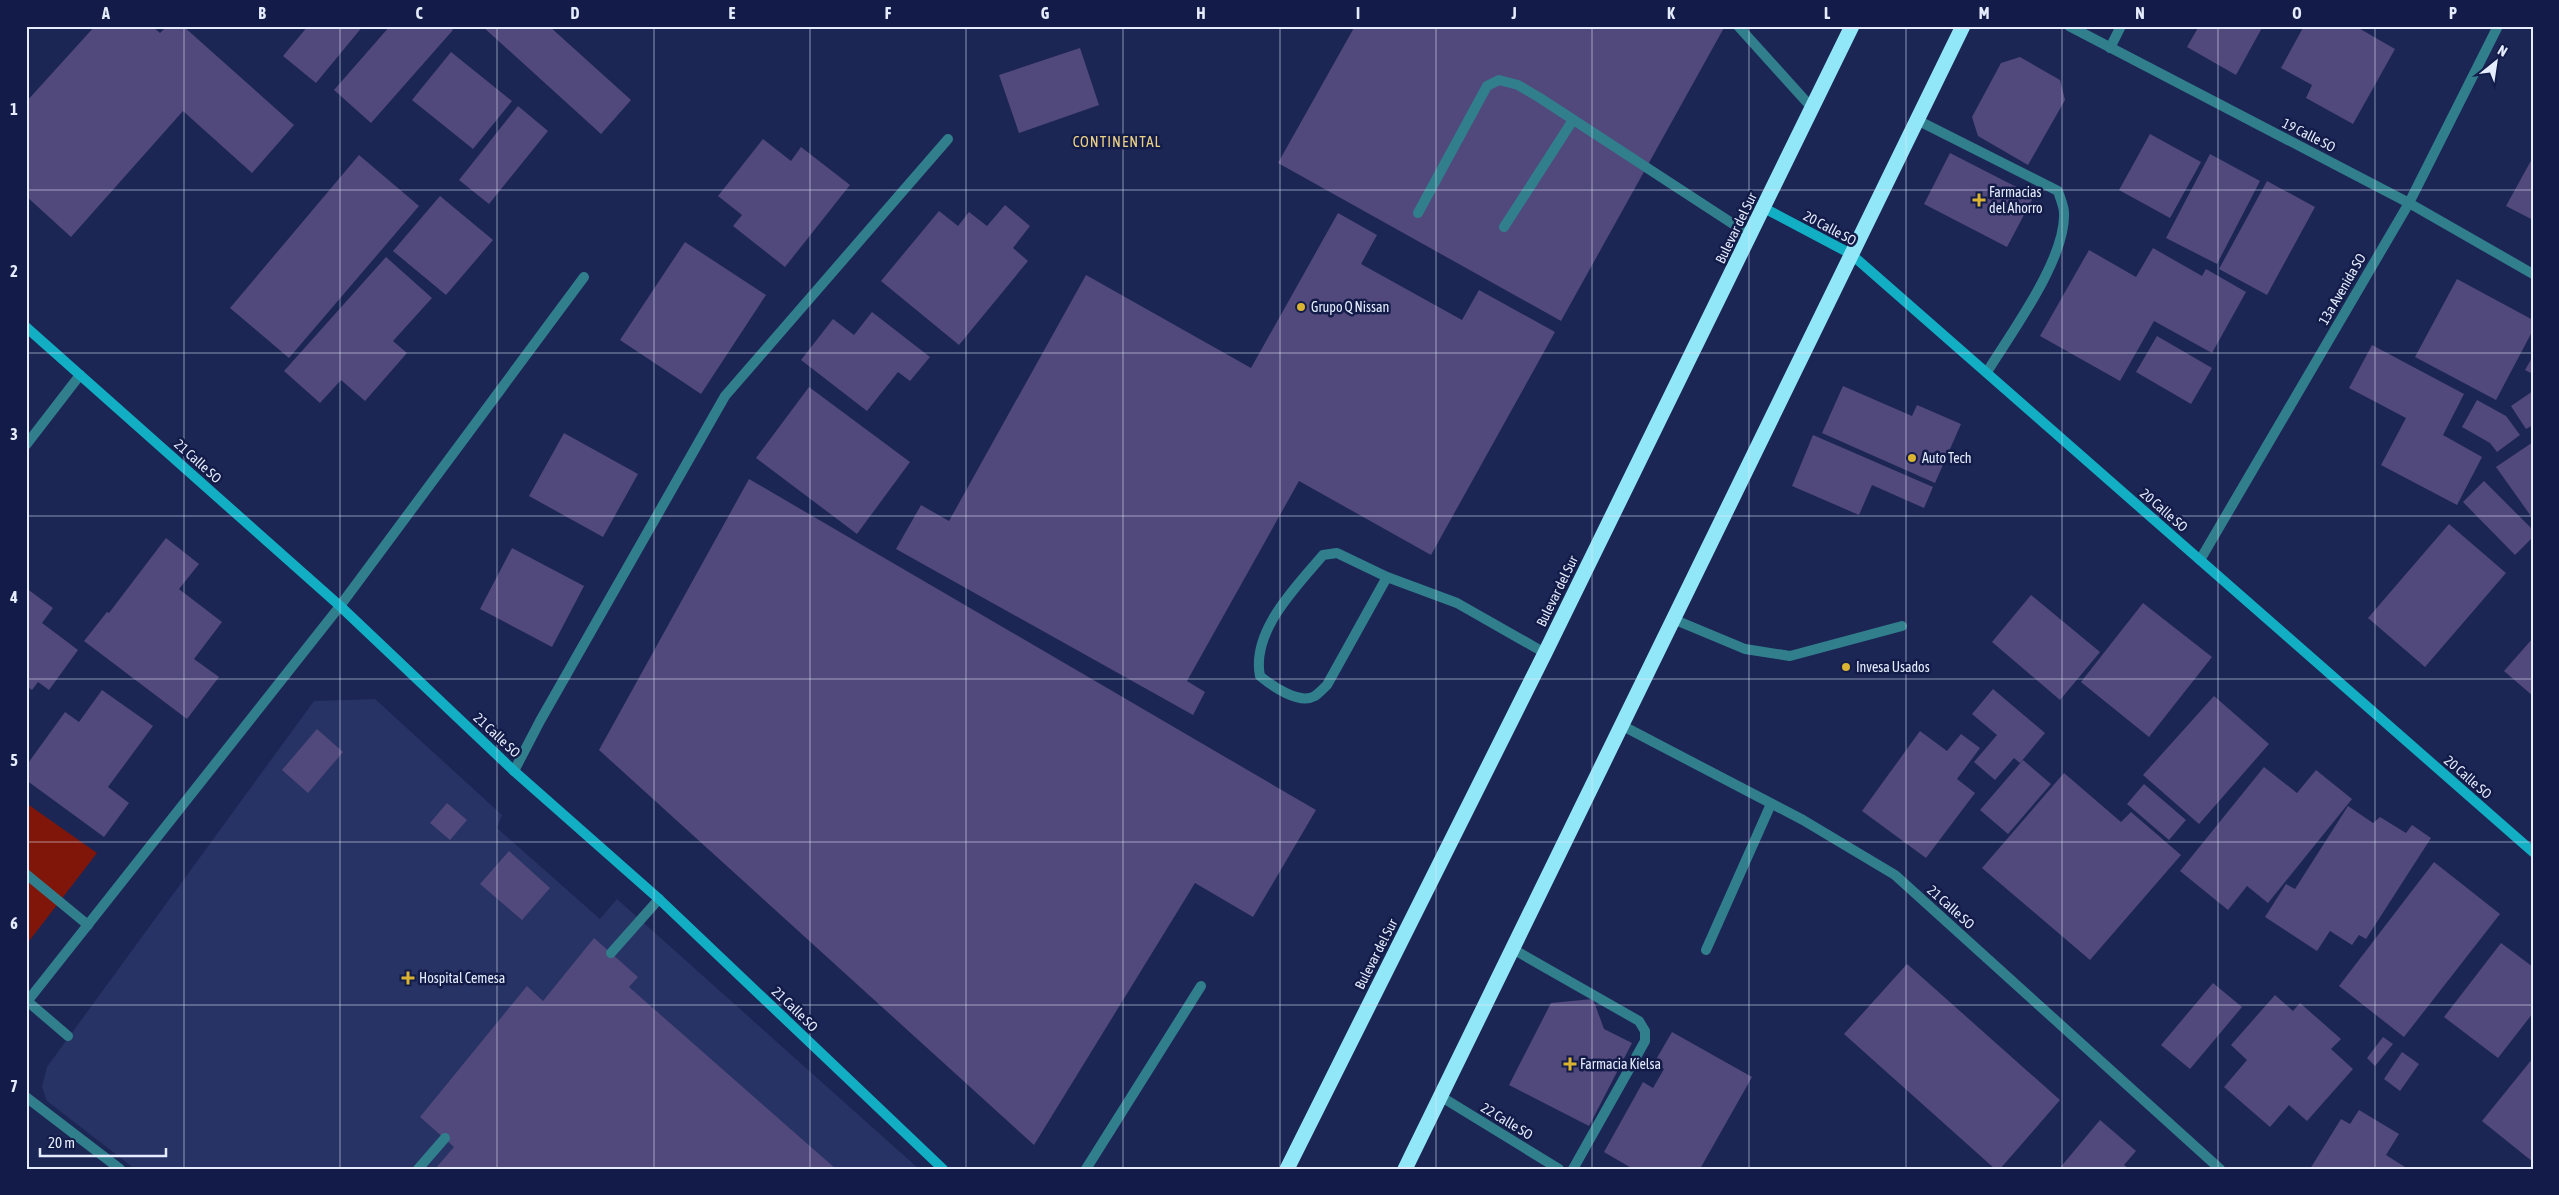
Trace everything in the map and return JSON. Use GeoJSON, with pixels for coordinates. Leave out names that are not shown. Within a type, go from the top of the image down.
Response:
{"type":"FeatureCollection","features":[{"type":"Feature","properties":{"kind":"highway","name":"Bulevar del Sur"},"geometry":{"type":"LineString","coordinates":[[1287,1169],[1545,653],[1852,26]]}},
{"type":"Feature","properties":{"kind":"highway"},"geometry":{"type":"LineString","coordinates":[[1405,1169],[1963,26]]}},
{"type":"Feature","properties":{"kind":"street"},"geometry":{"type":"LineString","coordinates":[[1738,26],[1812,108]]}},
{"type":"Feature","properties":{"kind":"street","name":"19 Calle SO"},"geometry":{"type":"LineString","coordinates":[[2069,26],[2409,202],[2533,274]]}},
{"type":"Feature","properties":{"kind":"street"},"geometry":{"type":"LineString","coordinates":[[2110,48],[2121,26]]}},
{"type":"Feature","properties":{"kind":"street","name":"13a Avenida SO"},"geometry":{"type":"LineString","coordinates":[[2200,560],[2409,202],[2498,26]]}},
{"type":"Feature","properties":{"kind":"street"},"geometry":{"type":"LineString","coordinates":[[1418,213],[1487,86],[1499,80],[1518,84],[1750,235]]}},
{"type":"Feature","properties":{"kind":"street"},"geometry":{"type":"LineString","coordinates":[[1504,227],[1573,120]]}},
{"type":"Feature","properties":{"kind":"street"},"geometry":{"type":"LineString","coordinates":[[1917,120],[2058,191],[2064,212],[2062,234],[2055,257],[1987,372]]}},
{"type":"Feature","properties":{"kind":"street"},"geometry":{"type":"LineString","coordinates":[[514,771],[540,721],[725,396],[948,139]]}},
{"type":"Feature","properties":{"kind":"street","name":"20 Calle SO"},"geometry":{"type":"LineString","coordinates":[[1764,208],[1851,254],[2533,852]]}},
{"type":"Feature","properties":{"kind":"street"},"geometry":{"type":"LineString","coordinates":[[68,1036],[27,1002],[340,606],[584,277]]}},
{"type":"Feature","properties":{"kind":"street","name":"21 Calle SO"},"geometry":{"type":"LineString","coordinates":[[26,327],[340,606],[514,771],[659,899],[943,1169]]}},
{"type":"Feature","properties":{"kind":"street"},"geometry":{"type":"LineString","coordinates":[[26,445],[80,375]]}},
{"type":"Feature","properties":{"kind":"street"},"geometry":{"type":"LineString","coordinates":[[1387,577],[1327,685],[1314,697],[1301,698],[1272,686],[1260,676],[1258,666],[1261,640],[1290,593],[1323,555],[1337,553],[1387,577],[1457,602],[1545,653]]}},
{"type":"Feature","properties":{"kind":"street"},"geometry":{"type":"LineString","coordinates":[[1673,619],[1745,649],[1790,656],[1902,626]]}},
{"type":"Feature","properties":{"kind":"street","name":"21 Calle SO"},"geometry":{"type":"LineString","coordinates":[[1621,726],[1802,820],[1895,875],[2220,1169]]}},
{"type":"Feature","properties":{"kind":"street"},"geometry":{"type":"LineString","coordinates":[[1706,950],[1771,804]]}},
{"type":"Feature","properties":{"kind":"street"},"geometry":{"type":"LineString","coordinates":[[26,874],[88,924]]}},
{"type":"Feature","properties":{"kind":"street"},"geometry":{"type":"LineString","coordinates":[[612,953],[659,899]]}},
{"type":"Feature","properties":{"kind":"street"},"geometry":{"type":"LineString","coordinates":[[1512,948],[1639,1021],[1645,1031],[1645,1042],[1573,1169]]}},
{"type":"Feature","properties":{"kind":"street"},"geometry":{"type":"LineString","coordinates":[[1086,1169],[1201,986]]}},
{"type":"Feature","properties":{"kind":"street","name":"22 Calle SO"},"geometry":{"type":"LineString","coordinates":[[1440,1096],[1560,1169]]}},
{"type":"Feature","properties":{"kind":"street"},"geometry":{"type":"LineString","coordinates":[[26,1098],[120,1169]]}},
{"type":"Feature","properties":{"kind":"street"},"geometry":{"type":"LineString","coordinates":[[418,1169],[445,1138]]}},
{"type":"Feature","properties":{"kind":"shaded area","name":"Hospital Cemesa"},"geometry":{"type":"Polygon","coordinates":[[[375,699],[502,815],[497,828],[600,919],[617,899],[919,1169],[135,1169],[47,1101],[42,1087],[47,1067],[314,701],[375,699]]]}},
{"type":"Feature","properties":{"kind":"shaded area"},"geometry":{"type":"Polygon","coordinates":[[[26,803],[97,853],[26,945],[26,803]]]}},
{"type":"Feature","properties":{"kind":"building"},"geometry":{"type":"Polygon","coordinates":[[[95,26],[152,26],[160,33],[167,26],[183,26],[294,125],[252,173],[183,111],[71,237],[26,196],[26,102],[95,26]]]}},
{"type":"Feature","properties":{"kind":"building"},"geometry":{"type":"Polygon","coordinates":[[[308,26],[363,26],[316,83],[283,56],[308,26]]]}},
{"type":"Feature","properties":{"kind":"building"},"geometry":{"type":"Polygon","coordinates":[[[390,26],[449,26],[453,30],[371,123],[334,90],[390,26]]]}},
{"type":"Feature","properties":{"kind":"building"},"geometry":{"type":"Polygon","coordinates":[[[482,26],[549,26],[631,100],[601,134],[482,26]]]}},
{"type":"Feature","properties":{"kind":"building"},"geometry":{"type":"Polygon","coordinates":[[[1355,26],[1531,28],[1725,26],[1561,321],[1278,163],[1355,26]]]}},
{"type":"Feature","properties":{"kind":"building"},"geometry":{"type":"Polygon","coordinates":[[[2199,26],[2263,26],[2236,75],[2187,47],[2199,26]]]}},
{"type":"Feature","properties":{"kind":"building"},"geometry":{"type":"Polygon","coordinates":[[[2304,26],[2355,26],[2395,49],[2353,124],[2306,98],[2312,85],[2281,68],[2304,26]]]}},
{"type":"Feature","properties":{"kind":"building"},"geometry":{"type":"Polygon","coordinates":[[[1080,48],[1099,105],[1019,133],[999,75],[1080,48]]]}},
{"type":"Feature","properties":{"kind":"building"},"geometry":{"type":"Polygon","coordinates":[[[451,52],[512,101],[473,149],[412,100],[451,52]]]}},
{"type":"Feature","properties":{"kind":"building"},"geometry":{"type":"Polygon","coordinates":[[[2020,57],[2060,80],[2065,100],[2028,165],[1978,136],[1972,117],[2001,63],[2020,57]]]}},
{"type":"Feature","properties":{"kind":"building"},"geometry":{"type":"Polygon","coordinates":[[[518,106],[548,131],[489,204],[459,180],[518,106]]]}},
{"type":"Feature","properties":{"kind":"building"},"geometry":{"type":"Polygon","coordinates":[[[2150,134],[2201,162],[2170,218],[2119,190],[2150,134]]]}},
{"type":"Feature","properties":{"kind":"building"},"geometry":{"type":"Polygon","coordinates":[[[763,139],[791,161],[801,147],[850,185],[785,267],[733,226],[742,215],[718,196],[763,139]]]}},
{"type":"Feature","properties":{"kind":"building","name":"Farmacias del Ahorro"},"geometry":{"type":"Polygon","coordinates":[[[1950,153],[2034,196],[2007,247],[1924,204],[1950,153]]]}},
{"type":"Feature","properties":{"kind":"building"},"geometry":{"type":"Polygon","coordinates":[[[2210,154],[2260,181],[2217,264],[2166,238],[2210,154]]]}},
{"type":"Feature","properties":{"kind":"building"},"geometry":{"type":"Polygon","coordinates":[[[359,155],[419,206],[289,358],[230,308],[359,155]]]}},
{"type":"Feature","properties":{"kind":"building"},"geometry":{"type":"Polygon","coordinates":[[[2533,157],[2533,220],[2506,206],[2533,157]]]}},
{"type":"Feature","properties":{"kind":"building"},"geometry":{"type":"Polygon","coordinates":[[[2267,181],[2315,207],[2267,295],[2219,269],[2267,181]]]}},
{"type":"Feature","properties":{"kind":"building"},"geometry":{"type":"Polygon","coordinates":[[[440,196],[493,240],[446,295],[393,251],[440,196]]]}},
{"type":"Feature","properties":{"kind":"building"},"geometry":{"type":"Polygon","coordinates":[[[1005,205],[1030,226],[1013,248],[1028,261],[959,345],[881,281],[939,211],[958,226],[969,212],[987,226],[1005,205]]]}},
{"type":"Feature","properties":{"kind":"building"},"geometry":{"type":"Polygon","coordinates":[[[1338,213],[1377,235],[1361,264],[1462,320],[1479,290],[1555,332],[1431,555],[1299,481],[1187,681],[1205,692],[1193,715],[896,549],[921,505],[949,521],[1086,275],[1251,368],[1338,213]]]}},
{"type":"Feature","properties":{"kind":"building"},"geometry":{"type":"Polygon","coordinates":[[[685,242],[766,295],[701,394],[620,340],[685,242]]]}},
{"type":"Feature","properties":{"kind":"building"},"geometry":{"type":"Polygon","coordinates":[[[2153,248],[2202,276],[2206,269],[2246,292],[2212,353],[2154,321],[2120,381],[2040,336],[2089,250],[2136,277],[2153,248]]]}},
{"type":"Feature","properties":{"kind":"building"},"geometry":{"type":"Polygon","coordinates":[[[386,257],[432,298],[393,341],[407,353],[365,401],[341,380],[320,403],[284,371],[386,257]]]}},
{"type":"Feature","properties":{"kind":"building"},"geometry":{"type":"Polygon","coordinates":[[[2457,279],[2533,320],[2533,330],[2496,400],[2415,357],[2457,279]]]}},
{"type":"Feature","properties":{"kind":"building"},"geometry":{"type":"Polygon","coordinates":[[[872,312],[930,357],[910,381],[898,372],[867,411],[801,360],[833,319],[854,335],[872,312]]]}},
{"type":"Feature","properties":{"kind":"building"},"geometry":{"type":"Polygon","coordinates":[[[2157,336],[2212,368],[2191,404],[2136,372],[2157,336]]]}},
{"type":"Feature","properties":{"kind":"building"},"geometry":{"type":"Polygon","coordinates":[[[2372,345],[2464,394],[2443,435],[2482,457],[2457,505],[2381,465],[2406,418],[2349,388],[2372,345]]]}},
{"type":"Feature","properties":{"kind":"building"},"geometry":{"type":"Polygon","coordinates":[[[2533,356],[2533,374],[2525,370],[2533,356]]]}},
{"type":"Feature","properties":{"kind":"building","name":"Auto Tech"},"geometry":{"type":"Polygon","coordinates":[[[1843,386],[1912,416],[1917,405],[1961,424],[1935,483],[1822,433],[1843,386]]]}},
{"type":"Feature","properties":{"kind":"building"},"geometry":{"type":"Polygon","coordinates":[[[809,387],[910,462],[857,534],[756,458],[809,387]]]}},
{"type":"Feature","properties":{"kind":"building"},"geometry":{"type":"Polygon","coordinates":[[[2533,391],[2533,425],[2526,429],[2511,406],[2533,391]]]}},
{"type":"Feature","properties":{"kind":"building"},"geometry":{"type":"Polygon","coordinates":[[[2477,400],[2506,416],[2520,435],[2497,452],[2490,443],[2462,427],[2477,400]]]}},
{"type":"Feature","properties":{"kind":"building"},"geometry":{"type":"Polygon","coordinates":[[[564,433],[638,474],[603,537],[529,496],[564,433]]]}},
{"type":"Feature","properties":{"kind":"building"},"geometry":{"type":"Polygon","coordinates":[[[1813,435],[1933,487],[1924,508],[1872,485],[1859,515],[1792,486],[1813,435]]]}},
{"type":"Feature","properties":{"kind":"building"},"geometry":{"type":"Polygon","coordinates":[[[2533,442],[2533,519],[2496,467],[2533,442]]]}},
{"type":"Feature","properties":{"kind":"building"},"geometry":{"type":"Polygon","coordinates":[[[749,479],[1316,810],[1253,917],[1195,883],[1034,1145],[599,750],[749,479]]]}},
{"type":"Feature","properties":{"kind":"building"},"geometry":{"type":"Polygon","coordinates":[[[2484,481],[2533,530],[2533,537],[2515,555],[2463,502],[2484,481]]]}},
{"type":"Feature","properties":{"kind":"building"},"geometry":{"type":"Polygon","coordinates":[[[2449,524],[2506,573],[2425,667],[2368,618],[2449,524]]]}},
{"type":"Feature","properties":{"kind":"building"},"geometry":{"type":"Polygon","coordinates":[[[166,538],[199,564],[179,589],[222,622],[194,659],[219,677],[187,719],[84,641],[107,612],[109,613],[166,538]]]}},
{"type":"Feature","properties":{"kind":"building"},"geometry":{"type":"Polygon","coordinates":[[[512,548],[584,586],[552,647],[480,609],[512,548]]]}},
{"type":"Feature","properties":{"kind":"building"},"geometry":{"type":"Polygon","coordinates":[[[26,588],[53,608],[42,623],[78,650],[49,690],[38,682],[32,690],[26,686],[26,588]]]}},
{"type":"Feature","properties":{"kind":"building"},"geometry":{"type":"Polygon","coordinates":[[[2031,595],[2100,652],[2060,700],[1992,642],[2031,595]]]}},
{"type":"Feature","properties":{"kind":"building"},"geometry":{"type":"Polygon","coordinates":[[[2143,603],[2212,657],[2149,737],[2081,682],[2143,603]]]}},
{"type":"Feature","properties":{"kind":"building"},"geometry":{"type":"Polygon","coordinates":[[[2533,638],[2533,696],[2504,671],[2533,638]]]}},
{"type":"Feature","properties":{"kind":"building"},"geometry":{"type":"Polygon","coordinates":[[[1993,689],[2045,733],[2020,763],[2014,758],[1995,780],[1974,762],[1997,735],[1972,714],[1993,689]]]}},
{"type":"Feature","properties":{"kind":"building"},"geometry":{"type":"Polygon","coordinates":[[[102,690],[153,726],[108,787],[129,803],[104,837],[26,780],[26,766],[65,712],[79,722],[102,690]]]}},
{"type":"Feature","properties":{"kind":"building"},"geometry":{"type":"Polygon","coordinates":[[[2214,696],[2269,744],[2199,824],[2143,775],[2214,696]]]}},
{"type":"Feature","properties":{"kind":"building"},"geometry":{"type":"Polygon","coordinates":[[[317,729],[343,752],[308,793],[282,770],[317,729]]]}},
{"type":"Feature","properties":{"kind":"building"},"geometry":{"type":"Polygon","coordinates":[[[1920,731],[1947,751],[1961,734],[1980,748],[1957,779],[1975,793],[1926,858],[1862,811],[1920,731]]]}},
{"type":"Feature","properties":{"kind":"building"},"geometry":{"type":"Polygon","coordinates":[[[2023,760],[2051,784],[2008,834],[1980,810],[2023,760]]]}},
{"type":"Feature","properties":{"kind":"building"},"geometry":{"type":"Polygon","coordinates":[[[2264,767],[2297,793],[2316,770],[2352,799],[2268,903],[2247,886],[2228,910],[2180,871],[2264,767]]]}},
{"type":"Feature","properties":{"kind":"building"},"geometry":{"type":"Polygon","coordinates":[[[2064,773],[2121,822],[2131,812],[2181,855],[2090,960],[1982,868],[2064,773]]]}},
{"type":"Feature","properties":{"kind":"building"},"geometry":{"type":"Polygon","coordinates":[[[2144,784],[2186,820],[2169,840],[2127,804],[2144,784]]]}},
{"type":"Feature","properties":{"kind":"building"},"geometry":{"type":"Polygon","coordinates":[[[447,803],[467,820],[450,840],[430,823],[447,803]]]}},
{"type":"Feature","properties":{"kind":"building"},"geometry":{"type":"Polygon","coordinates":[[[2348,806],[2373,823],[2380,817],[2406,833],[2412,825],[2431,838],[2366,939],[2359,935],[2352,945],[2330,931],[2317,951],[2265,917],[2286,884],[2295,889],[2348,806]]]}},
{"type":"Feature","properties":{"kind":"building"},"geometry":{"type":"Polygon","coordinates":[[[509,851],[550,888],[522,920],[480,884],[509,851]]]}},
{"type":"Feature","properties":{"kind":"building"},"geometry":{"type":"Polygon","coordinates":[[[2434,862],[2500,914],[2404,1037],[2339,986],[2434,862]]]}},
{"type":"Feature","properties":{"kind":"building"},"geometry":{"type":"Polygon","coordinates":[[[594,938],[638,977],[629,987],[836,1169],[435,1169],[454,1147],[420,1117],[527,986],[543,1001],[594,938]]]}},
{"type":"Feature","properties":{"kind":"building"},"geometry":{"type":"Polygon","coordinates":[[[2501,943],[2533,967],[2533,1013],[2498,1058],[2444,1017],[2501,943]]]}},
{"type":"Feature","properties":{"kind":"building"},"geometry":{"type":"Polygon","coordinates":[[[1907,964],[2060,1100],[2000,1169],[1995,1169],[1844,1034],[1907,964]]]}},
{"type":"Feature","properties":{"kind":"building"},"geometry":{"type":"Polygon","coordinates":[[[2213,983],[2242,1007],[2190,1069],[2161,1045],[2213,983]]]}},
{"type":"Feature","properties":{"kind":"building"},"geometry":{"type":"Polygon","coordinates":[[[2275,995],[2293,1011],[2300,1003],[2341,1039],[2331,1049],[2353,1069],[2307,1121],[2289,1105],[2270,1127],[2224,1087],[2247,1060],[2231,1045],[2275,995]]]}},
{"type":"Feature","properties":{"kind":"building","name":"Farmacia Kielsa"},"geometry":{"type":"Polygon","coordinates":[[[1593,999],[1604,1029],[1632,1043],[1589,1126],[1509,1085],[1551,1003],[1593,999]]]}},
{"type":"Feature","properties":{"kind":"building"},"geometry":{"type":"Polygon","coordinates":[[[1672,1032],[1752,1077],[1700,1169],[1633,1169],[1604,1152],[1643,1082],[1653,1088],[1664,1069],[1654,1063],[1672,1032]]]}},
{"type":"Feature","properties":{"kind":"building"},"geometry":{"type":"Polygon","coordinates":[[[2383,1037],[2393,1044],[2375,1066],[2367,1058],[2383,1037]]]}},
{"type":"Feature","properties":{"kind":"building"},"geometry":{"type":"Polygon","coordinates":[[[2402,1052],[2419,1064],[2400,1091],[2384,1079],[2402,1052]]]}},
{"type":"Feature","properties":{"kind":"building"},"geometry":{"type":"Polygon","coordinates":[[[2533,1058],[2533,1162],[2482,1121],[2533,1058]]]}},
{"type":"Feature","properties":{"kind":"building"},"geometry":{"type":"Polygon","coordinates":[[[2359,1110],[2399,1134],[2386,1155],[2408,1169],[2310,1169],[2341,1119],[2350,1124],[2359,1110]]]}},
{"type":"Feature","properties":{"kind":"building"},"geometry":{"type":"Polygon","coordinates":[[[2100,1120],[2136,1151],[2124,1165],[2129,1169],[2059,1169],[2100,1120]]]}},
{"type":"Feature","properties":{"kind":"place","name":"Farmacias del Ahorro"},"geometry":{"type":"Point","coordinates":[1979,200]}},
{"type":"Feature","properties":{"kind":"place","name":"Grupo Q Nissan"},"geometry":{"type":"Point","coordinates":[1301,307]}},
{"type":"Feature","properties":{"kind":"place","name":"Auto Tech"},"geometry":{"type":"Point","coordinates":[1912,458]}},
{"type":"Feature","properties":{"kind":"place","name":"Invesa Usados"},"geometry":{"type":"Point","coordinates":[1846,667]}},
{"type":"Feature","properties":{"kind":"place","name":"Hospital Cemesa"},"geometry":{"type":"Point","coordinates":[408,978]}},
{"type":"Feature","properties":{"kind":"place","name":"Farmacia Kielsa"},"geometry":{"type":"Point","coordinates":[1570,1064]}},
{"type":"Feature","properties":{"kind":"district","name":"CONTINENTAL"},"geometry":{"type":"Point","coordinates":[1117,142]}}]}
